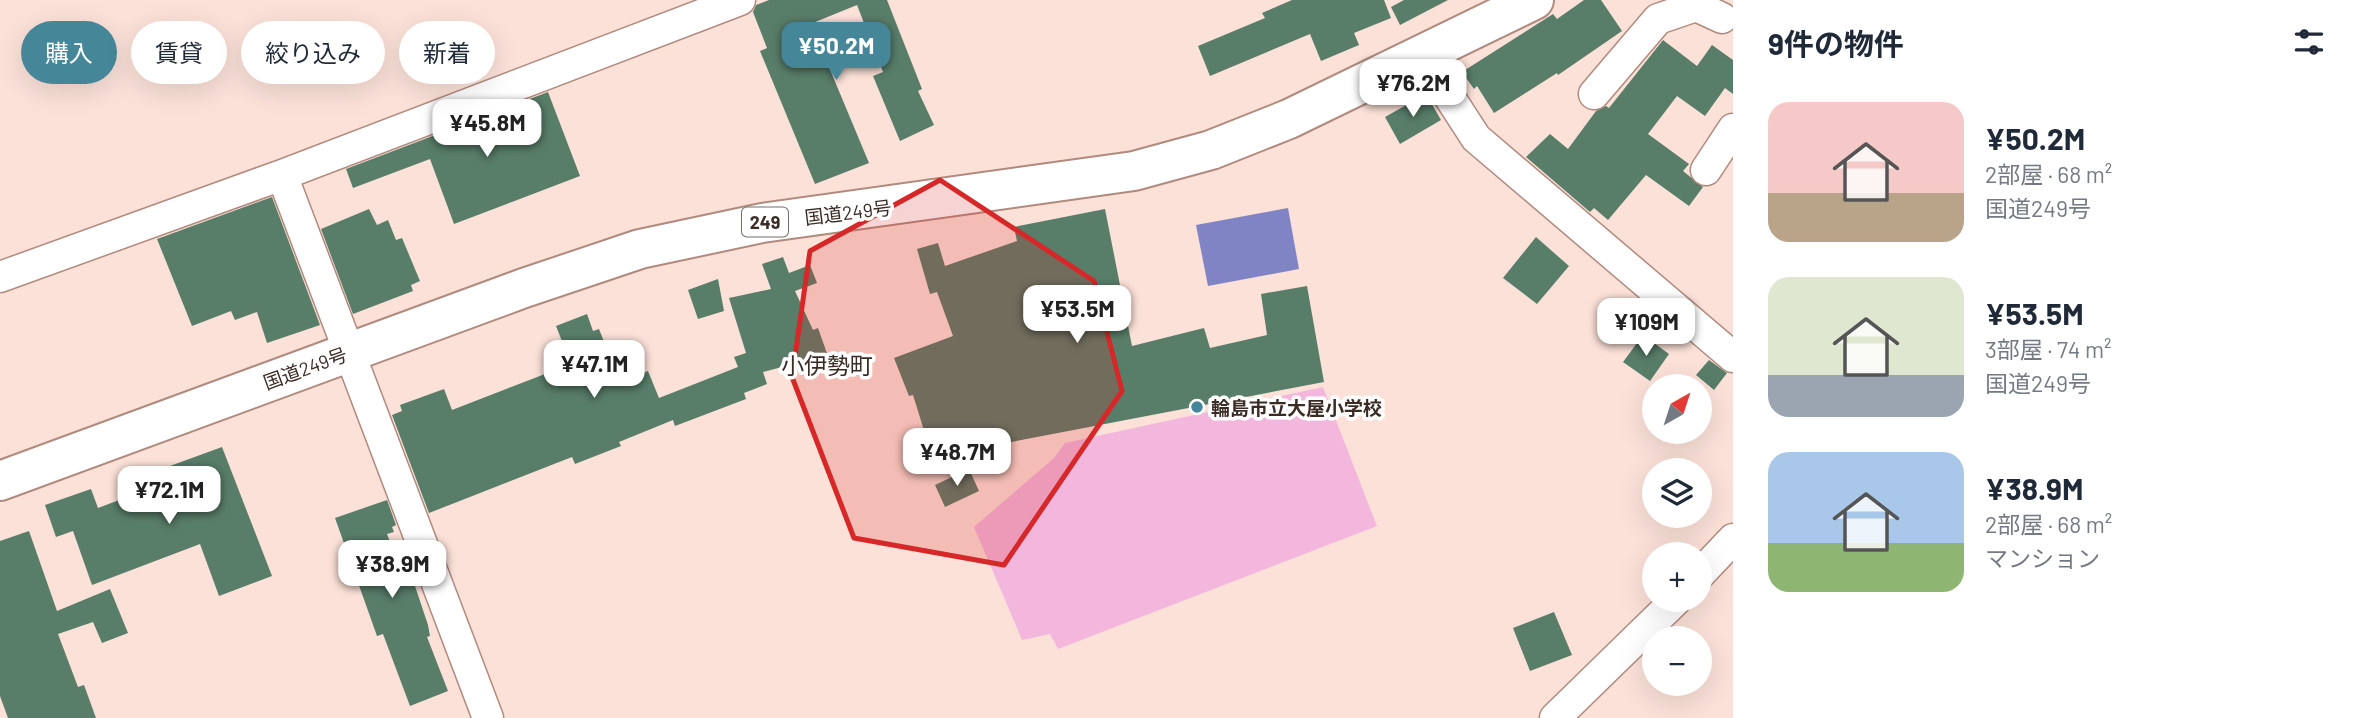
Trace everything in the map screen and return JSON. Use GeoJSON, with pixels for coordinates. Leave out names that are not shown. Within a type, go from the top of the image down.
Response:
{"type":"FeatureCollection","features":[{"type":"Feature","properties":{"kind":"highway","name":"国道249号"},"geometry":{"type":"LineString","coordinates":[[3,475],[640,249],[762,223],[998,192],[1149,168],[1211,150],[1289,119],[1534,0]]}},
{"type":"Feature","properties":{"kind":"street"},"geometry":{"type":"LineString","coordinates":[[0,277],[282,175],[740,0]]}},
{"type":"Feature","properties":{"kind":"street"},"geometry":{"type":"LineString","coordinates":[[1594,94],[1658,19],[1696,6],[1726,15]]}},
{"type":"Feature","properties":{"kind":"street"},"geometry":{"type":"LineString","coordinates":[[1421,53],[1476,138],[1733,357]]}},
{"type":"Feature","properties":{"kind":"street"},"geometry":{"type":"LineString","coordinates":[[1706,170],[1733,129]]}},
{"type":"Feature","properties":{"kind":"street"},"geometry":{"type":"LineString","coordinates":[[282,175],[488,718]]}},
{"type":"Feature","properties":{"kind":"street"},"geometry":{"type":"LineString","coordinates":[[1712,561],[1733,539]]}},
{"type":"Feature","properties":{"kind":"street"},"geometry":{"type":"LineString","coordinates":[[1555,718],[1664,612]]}},
{"type":"Feature","properties":{"kind":"highlighted area"},"geometry":{"type":"Polygon","coordinates":[[[940,180],[1094,281],[1122,391],[1004,565],[854,538],[792,377],[810,251],[940,180]]]}},
{"type":"Feature","properties":{"kind":"shaded area"},"geometry":{"type":"Polygon","coordinates":[[[1323,387],[1377,526],[1058,649],[1050,634],[1022,640],[974,527],[1054,458],[1065,443],[1323,387]]]}},
{"type":"Feature","properties":{"kind":"water"},"geometry":{"type":"Polygon","coordinates":[[[1288,208],[1299,269],[1208,286],[1196,225],[1288,208]]]}},
{"type":"Feature","properties":{"kind":"building"},"geometry":{"type":"Polygon","coordinates":[[[769,0],[887,0],[922,89],[918,91],[934,125],[900,141],[873,76],[883,72],[857,5],[793,31],[807,67],[826,60],[869,163],[815,184],[760,51],[767,48],[753,12],[756,5],[769,0]]]}},
{"type":"Feature","properties":{"kind":"building"},"geometry":{"type":"Polygon","coordinates":[[[1292,0],[1384,0],[1391,18],[1354,33],[1359,45],[1321,61],[1310,34],[1210,76],[1198,46],[1265,18],[1262,13],[1292,0]]]}},
{"type":"Feature","properties":{"kind":"building"},"geometry":{"type":"Polygon","coordinates":[[[1404,0],[1448,0],[1400,25],[1391,7],[1404,0]]]}},
{"type":"Feature","properties":{"kind":"building"},"geometry":{"type":"Polygon","coordinates":[[[1584,0],[1601,0],[1622,31],[1558,75],[1557,73],[1494,113],[1477,86],[1474,89],[1462,72],[1553,14],[1557,19],[1584,0]]]}},
{"type":"Feature","properties":{"kind":"building"},"geometry":{"type":"Polygon","coordinates":[[[1663,40],[1697,66],[1712,45],[1733,60],[1733,94],[1725,88],[1705,116],[1677,96],[1648,134],[1689,164],[1683,171],[1703,187],[1689,206],[1646,175],[1608,220],[1594,208],[1590,212],[1526,157],[1550,134],[1568,149],[1596,111],[1606,106],[1609,108],[1663,40]]]}},
{"type":"Feature","properties":{"kind":"building"},"geometry":{"type":"Polygon","coordinates":[[[548,92],[580,176],[454,224],[430,159],[353,188],[346,169],[548,92]]]}},
{"type":"Feature","properties":{"kind":"building"},"geometry":{"type":"Polygon","coordinates":[[[1426,94],[1441,120],[1400,144],[1385,117],[1426,94]]]}},
{"type":"Feature","properties":{"kind":"building"},"geometry":{"type":"Polygon","coordinates":[[[272,197],[320,325],[267,343],[257,312],[235,320],[231,311],[192,326],[157,239],[272,197]]]}},
{"type":"Feature","properties":{"kind":"building"},"geometry":{"type":"Polygon","coordinates":[[[369,209],[377,225],[388,220],[396,240],[402,238],[420,281],[411,285],[413,291],[353,314],[321,229],[369,209]]]}},
{"type":"Feature","properties":{"kind":"building"},"geometry":{"type":"Polygon","coordinates":[[[1105,209],[1132,346],[1204,328],[1210,348],[1267,335],[1261,294],[1307,286],[1324,382],[980,448],[984,459],[957,469],[945,434],[927,440],[913,395],[909,396],[894,358],[953,336],[937,292],[930,294],[917,249],[938,243],[945,266],[1017,241],[1014,227],[1105,209]]]}},
{"type":"Feature","properties":{"kind":"building"},"geometry":{"type":"Polygon","coordinates":[[[1536,237],[1569,266],[1537,304],[1503,278],[1536,237]]]}},
{"type":"Feature","properties":{"kind":"building"},"geometry":{"type":"Polygon","coordinates":[[[783,257],[789,273],[810,265],[817,283],[795,291],[813,330],[818,328],[830,362],[804,371],[801,362],[763,372],[767,384],[744,393],[746,399],[675,426],[673,420],[619,442],[621,446],[575,464],[572,457],[429,513],[392,415],[402,411],[400,405],[444,389],[452,410],[571,364],[556,326],[587,314],[593,331],[599,329],[620,382],[648,371],[659,398],[738,367],[734,357],[746,353],[729,298],[771,289],[762,264],[783,257]]]}},
{"type":"Feature","properties":{"kind":"building"},"geometry":{"type":"Polygon","coordinates":[[[718,279],[724,311],[698,319],[688,290],[718,279]]]}},
{"type":"Feature","properties":{"kind":"building"},"geometry":{"type":"Polygon","coordinates":[[[1643,335],[1669,354],[1655,374],[1642,375],[1623,362],[1643,335]]]}},
{"type":"Feature","properties":{"kind":"building"},"geometry":{"type":"Polygon","coordinates":[[[1709,360],[1727,373],[1714,390],[1712,374],[1697,374],[1709,360]]]}},
{"type":"Feature","properties":{"kind":"building"},"geometry":{"type":"Polygon","coordinates":[[[222,447],[272,576],[219,596],[200,544],[92,585],[73,531],[56,537],[45,505],[91,489],[98,508],[175,479],[170,466],[222,447]]]}},
{"type":"Feature","properties":{"kind":"building"},"geometry":{"type":"Polygon","coordinates":[[[969,469],[979,491],[945,507],[935,485],[969,469]]]}},
{"type":"Feature","properties":{"kind":"building"},"geometry":{"type":"Polygon","coordinates":[[[387,500],[396,525],[392,527],[394,532],[387,534],[402,574],[410,571],[428,625],[430,636],[427,637],[448,691],[410,706],[383,634],[377,636],[335,518],[387,500]]]}},
{"type":"Feature","properties":{"kind":"building"},"geometry":{"type":"Polygon","coordinates":[[[29,531],[57,611],[110,589],[128,633],[102,643],[93,622],[58,634],[78,687],[84,685],[96,718],[8,718],[0,696],[0,541],[29,531]]]}},
{"type":"Feature","properties":{"kind":"building"},"geometry":{"type":"Polygon","coordinates":[[[1554,612],[1572,655],[1530,671],[1513,628],[1554,612]]]}},
{"type":"Feature","properties":{"kind":"place","name":"輪島市立大屋小学校"},"geometry":{"type":"Point","coordinates":[1197,407]}},
{"type":"Feature","properties":{"kind":"district","name":"小伊勢町"},"geometry":{"type":"Point","coordinates":[827,365]}}]}
